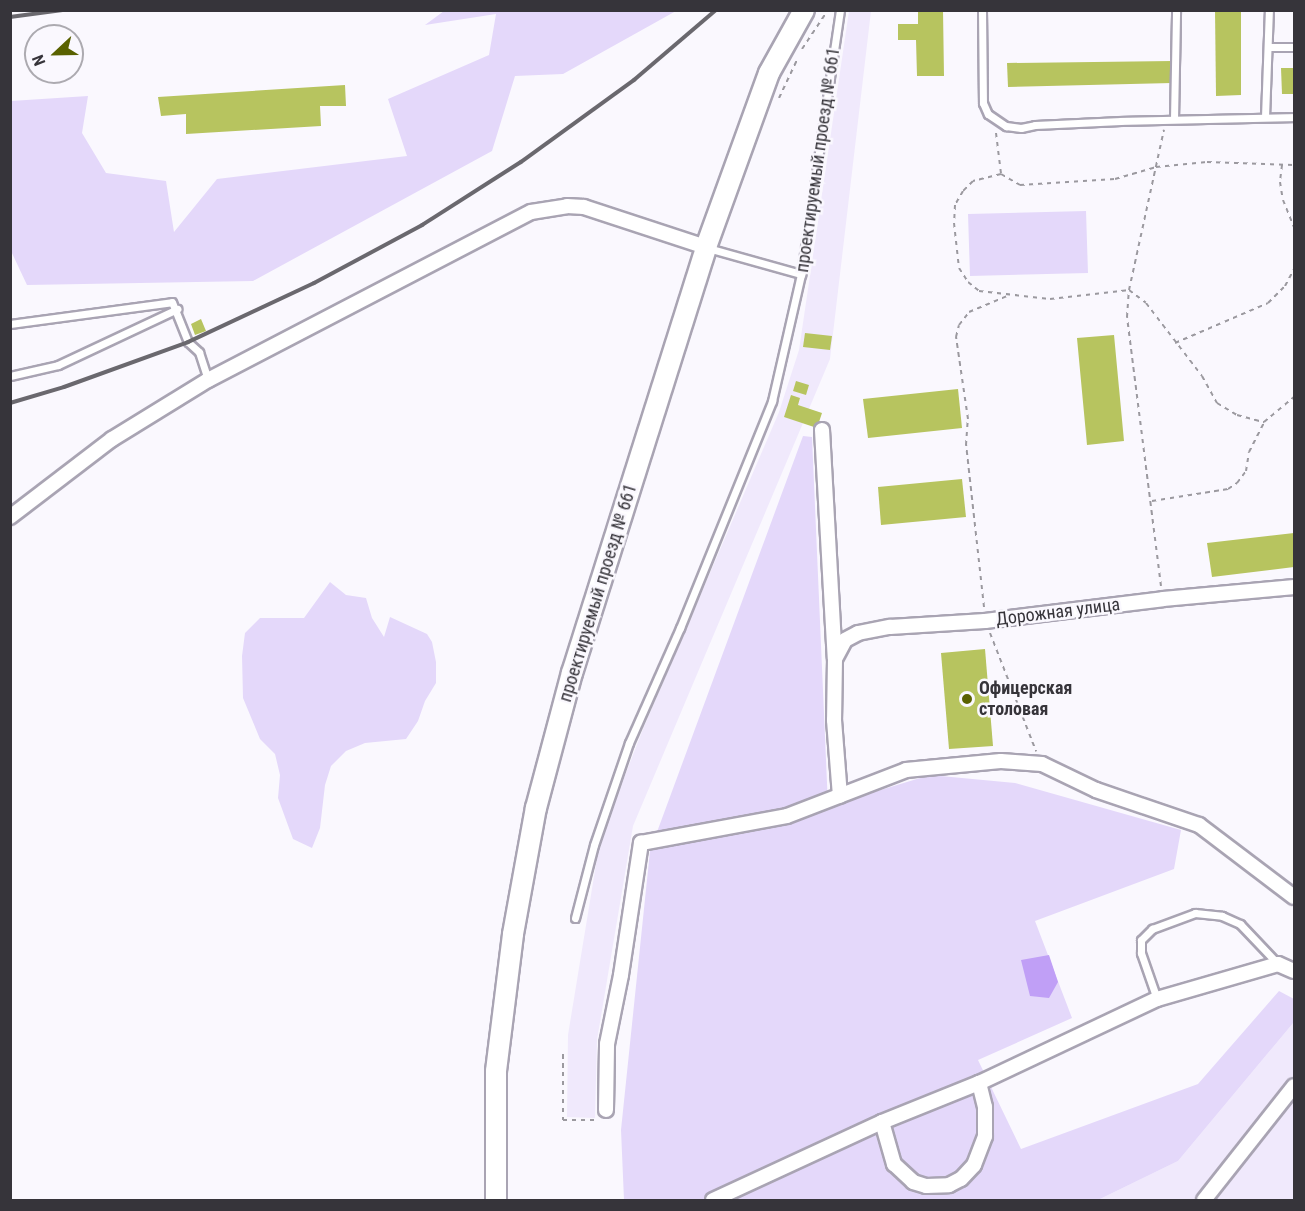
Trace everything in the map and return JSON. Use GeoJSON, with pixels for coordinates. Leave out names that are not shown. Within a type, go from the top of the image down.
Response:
{"type":"FeatureCollection","features":[{"type":"Feature","properties":{"kind":"main road","name":"проектируемый проезд № 661"},"geometry":{"type":"LineString","coordinates":[[495,1200],[496,1071],[513,934],[536,808],[572,673],[706,247],[769,73],[804,10]]}},
{"type":"Feature","properties":{"kind":"street"},"geometry":{"type":"LineString","coordinates":[[10,517],[112,439],[208,380],[492,231],[547,208],[567,206],[604,212],[706,247]]}},
{"type":"Feature","properties":{"kind":"street"},"geometry":{"type":"LineString","coordinates":[[822,430],[835,659],[834,720],[840,796]]}},
{"type":"Feature","properties":{"kind":"street","name":"Дорожная улица"},"geometry":{"type":"LineString","coordinates":[[835,659],[845,640],[858,633],[890,627],[985,621],[1162,599],[1294,587]]}},
{"type":"Feature","properties":{"kind":"street"},"geometry":{"type":"LineString","coordinates":[[606,1110],[607,1044],[621,975],[641,843],[787,816],[906,770],[1001,761],[1042,764],[1096,790],[1199,825],[1294,897]]}},
{"type":"Feature","properties":{"kind":"street"},"geometry":{"type":"LineString","coordinates":[[713,1200],[882,1122],[979,1083],[1157,999],[1278,964],[1294,971]]}},
{"type":"Feature","properties":{"kind":"street"},"geometry":{"type":"LineString","coordinates":[[882,1122],[894,1164],[913,1182],[926,1186],[949,1185],[961,1179],[974,1165],[985,1136],[985,1107],[979,1083]]}},
{"type":"Feature","properties":{"kind":"street"},"geometry":{"type":"LineString","coordinates":[[1204,1200],[1294,1086]]}},
{"type":"Feature","properties":{"kind":"lane","name":"проектируемый проезд № 661"},"geometry":{"type":"LineString","coordinates":[[574,918],[594,845],[628,743],[680,628],[772,401],[801,274],[840,10]]}},
{"type":"Feature","properties":{"kind":"lane"},"geometry":{"type":"LineString","coordinates":[[982,10],[981,92],[983,103],[996,121],[1021,128],[1035,125],[1174,119],[1294,117]]}},
{"type":"Feature","properties":{"kind":"lane"},"geometry":{"type":"LineString","coordinates":[[1174,119],[1176,10]]}},
{"type":"Feature","properties":{"kind":"lane"},"geometry":{"type":"LineString","coordinates":[[1264,117],[1269,10]]}},
{"type":"Feature","properties":{"kind":"lane"},"geometry":{"type":"LineString","coordinates":[[1268,47],[1294,47]]}},
{"type":"Feature","properties":{"kind":"lane"},"geometry":{"type":"LineString","coordinates":[[706,247],[801,274]]}},
{"type":"Feature","properties":{"kind":"lane"},"geometry":{"type":"LineString","coordinates":[[10,324],[172,302],[177,309],[188,342],[199,352],[208,380]]}},
{"type":"Feature","properties":{"kind":"lane"},"geometry":{"type":"LineString","coordinates":[[10,376],[58,365],[177,309]]}},
{"type":"Feature","properties":{"kind":"lane"},"geometry":{"type":"LineString","coordinates":[[1157,999],[1141,953],[1142,940],[1152,929],[1195,913],[1222,916],[1240,924],[1278,964]]}},
{"type":"Feature","properties":{"kind":"path"},"geometry":{"type":"LineString","coordinates":[[775,106],[799,54],[828,10]]}},
{"type":"Feature","properties":{"kind":"path"},"geometry":{"type":"LineString","coordinates":[[1162,599],[1152,501],[1126,317],[1129,290],[1165,128],[1174,119]]}},
{"type":"Feature","properties":{"kind":"path"},"geometry":{"type":"LineString","coordinates":[[996,121],[1001,174]]}},
{"type":"Feature","properties":{"kind":"path"},"geometry":{"type":"LineString","coordinates":[[1264,422],[1237,415],[1217,404],[1202,376],[1146,303],[1129,290],[1050,299],[979,291],[968,282],[959,267],[954,223],[955,204],[963,190],[973,181],[1001,174],[1020,185],[1030,185],[1115,179],[1156,167],[1207,162],[1294,165]]}},
{"type":"Feature","properties":{"kind":"path"},"geometry":{"type":"LineString","coordinates":[[1282,165],[1280,182],[1283,200],[1294,227]]}},
{"type":"Feature","properties":{"kind":"path"},"geometry":{"type":"LineString","coordinates":[[1175,343],[1268,303],[1285,286],[1294,269]]}},
{"type":"Feature","properties":{"kind":"path"},"geometry":{"type":"LineString","coordinates":[[1008,296],[969,312],[959,325],[956,337],[968,419],[966,445],[985,621],[1042,764]]}},
{"type":"Feature","properties":{"kind":"path"},"geometry":{"type":"LineString","coordinates":[[1152,501],[1228,489],[1237,483],[1246,471],[1252,443],[1264,422],[1294,397]]}},
{"type":"Feature","properties":{"kind":"path"},"geometry":{"type":"LineString","coordinates":[[563,1054],[563,1120],[603,1120],[606,1110]]}},
{"type":"Feature","properties":{"kind":"shaded area"},"geometry":{"type":"Polygon","coordinates":[[[444,11],[676,11],[563,74],[515,76],[492,151],[253,281],[27,285],[11,251],[11,101],[88,96],[82,133],[106,173],[166,181],[174,232],[217,179],[407,156],[388,99],[489,55],[496,14],[425,25],[444,11]]]}},
{"type":"Feature","properties":{"kind":"shaded area"},"geometry":{"type":"Polygon","coordinates":[[[849,11],[871,11],[830,359],[633,826],[597,1040],[595,1118],[567,1117],[568,1035],[600,840],[643,729],[779,412],[799,350],[849,11]]]}},
{"type":"Feature","properties":{"kind":"shaded area"},"geometry":{"type":"Polygon","coordinates":[[[1086,211],[1088,273],[970,276],[968,214],[1086,211]]]}},
{"type":"Feature","properties":{"kind":"shaded area"},"geometry":{"type":"Polygon","coordinates":[[[803,436],[812,437],[828,806],[930,775],[1015,783],[1181,830],[1174,869],[1035,921],[1072,1018],[978,1060],[1021,1149],[1198,1084],[1279,991],[1294,999],[1294,1022],[1178,1161],[1098,1200],[624,1200],[621,1130],[650,851],[803,436]]]}},
{"type":"Feature","properties":{"kind":"shaded area"},"geometry":{"type":"Polygon","coordinates":[[[330,582],[346,595],[366,598],[372,618],[384,637],[390,617],[427,634],[432,642],[436,662],[436,683],[425,701],[418,721],[406,739],[365,743],[346,751],[331,766],[325,785],[320,828],[312,848],[293,839],[278,798],[280,775],[275,754],[260,739],[243,698],[242,656],[245,633],[260,618],[304,618],[330,582]]]}},
{"type":"Feature","properties":{"kind":"shaded area"},"geometry":{"type":"Polygon","coordinates":[[[1049,955],[1058,982],[1049,998],[1030,996],[1021,960],[1049,955]]]}},
{"type":"Feature","properties":{"kind":"shaded area"},"geometry":{"type":"Polygon","coordinates":[[[1294,1022],[1294,1200],[1098,1200],[1178,1161],[1294,1022]]]}},
{"type":"Feature","properties":{"kind":"building"},"geometry":{"type":"Polygon","coordinates":[[[918,10],[943,10],[944,76],[917,76],[916,40],[898,40],[898,24],[918,24],[918,10]]]}},
{"type":"Feature","properties":{"kind":"building"},"geometry":{"type":"Polygon","coordinates":[[[1215,10],[1241,10],[1241,95],[1216,96],[1215,10]]]}},
{"type":"Feature","properties":{"kind":"building"},"geometry":{"type":"Polygon","coordinates":[[[1172,61],[1172,83],[1008,87],[1007,63],[1172,61]]]}},
{"type":"Feature","properties":{"kind":"building"},"geometry":{"type":"Polygon","coordinates":[[[1281,68],[1294,68],[1294,94],[1282,94],[1281,68]]]}},
{"type":"Feature","properties":{"kind":"building"},"geometry":{"type":"Polygon","coordinates":[[[345,85],[346,106],[320,106],[321,126],[186,134],[186,114],[161,116],[158,97],[345,85]]]}},
{"type":"Feature","properties":{"kind":"building"},"geometry":{"type":"Polygon","coordinates":[[[201,319],[206,331],[195,335],[191,324],[201,319]]]}},
{"type":"Feature","properties":{"kind":"building"},"geometry":{"type":"Polygon","coordinates":[[[805,333],[832,336],[830,350],[803,347],[805,333]]]}},
{"type":"Feature","properties":{"kind":"building"},"geometry":{"type":"Polygon","coordinates":[[[1114,335],[1124,441],[1087,445],[1077,338],[1114,335]]]}},
{"type":"Feature","properties":{"kind":"building"},"geometry":{"type":"Polygon","coordinates":[[[796,381],[809,385],[806,395],[793,391],[796,381]]]}},
{"type":"Feature","properties":{"kind":"building"},"geometry":{"type":"Polygon","coordinates":[[[958,389],[962,428],[868,438],[863,399],[958,389]]]}},
{"type":"Feature","properties":{"kind":"building"},"geometry":{"type":"Polygon","coordinates":[[[791,395],[800,398],[798,405],[822,413],[817,428],[784,417],[791,395]]]}},
{"type":"Feature","properties":{"kind":"building"},"geometry":{"type":"Polygon","coordinates":[[[962,479],[966,517],[881,525],[878,487],[962,479]]]}},
{"type":"Feature","properties":{"kind":"building"},"geometry":{"type":"Polygon","coordinates":[[[1294,533],[1294,567],[1212,577],[1207,543],[1294,533]]]}},
{"type":"Feature","properties":{"kind":"building","name":"Офицерская столовая"},"geometry":{"type":"Polygon","coordinates":[[[985,649],[993,746],[949,749],[941,653],[985,649]]]}},
{"type":"Feature","properties":{"kind":"railway"},"geometry":{"type":"LineString","coordinates":[[10,17],[63,10]]}},
{"type":"Feature","properties":{"kind":"railway"},"geometry":{"type":"LineString","coordinates":[[10,403],[64,387],[188,342],[314,283],[422,225],[521,162],[634,80],[716,10]]}},
{"type":"Feature","properties":{"kind":"place","name":"Офицерская столовая"},"geometry":{"type":"Point","coordinates":[967,699]}}]}
